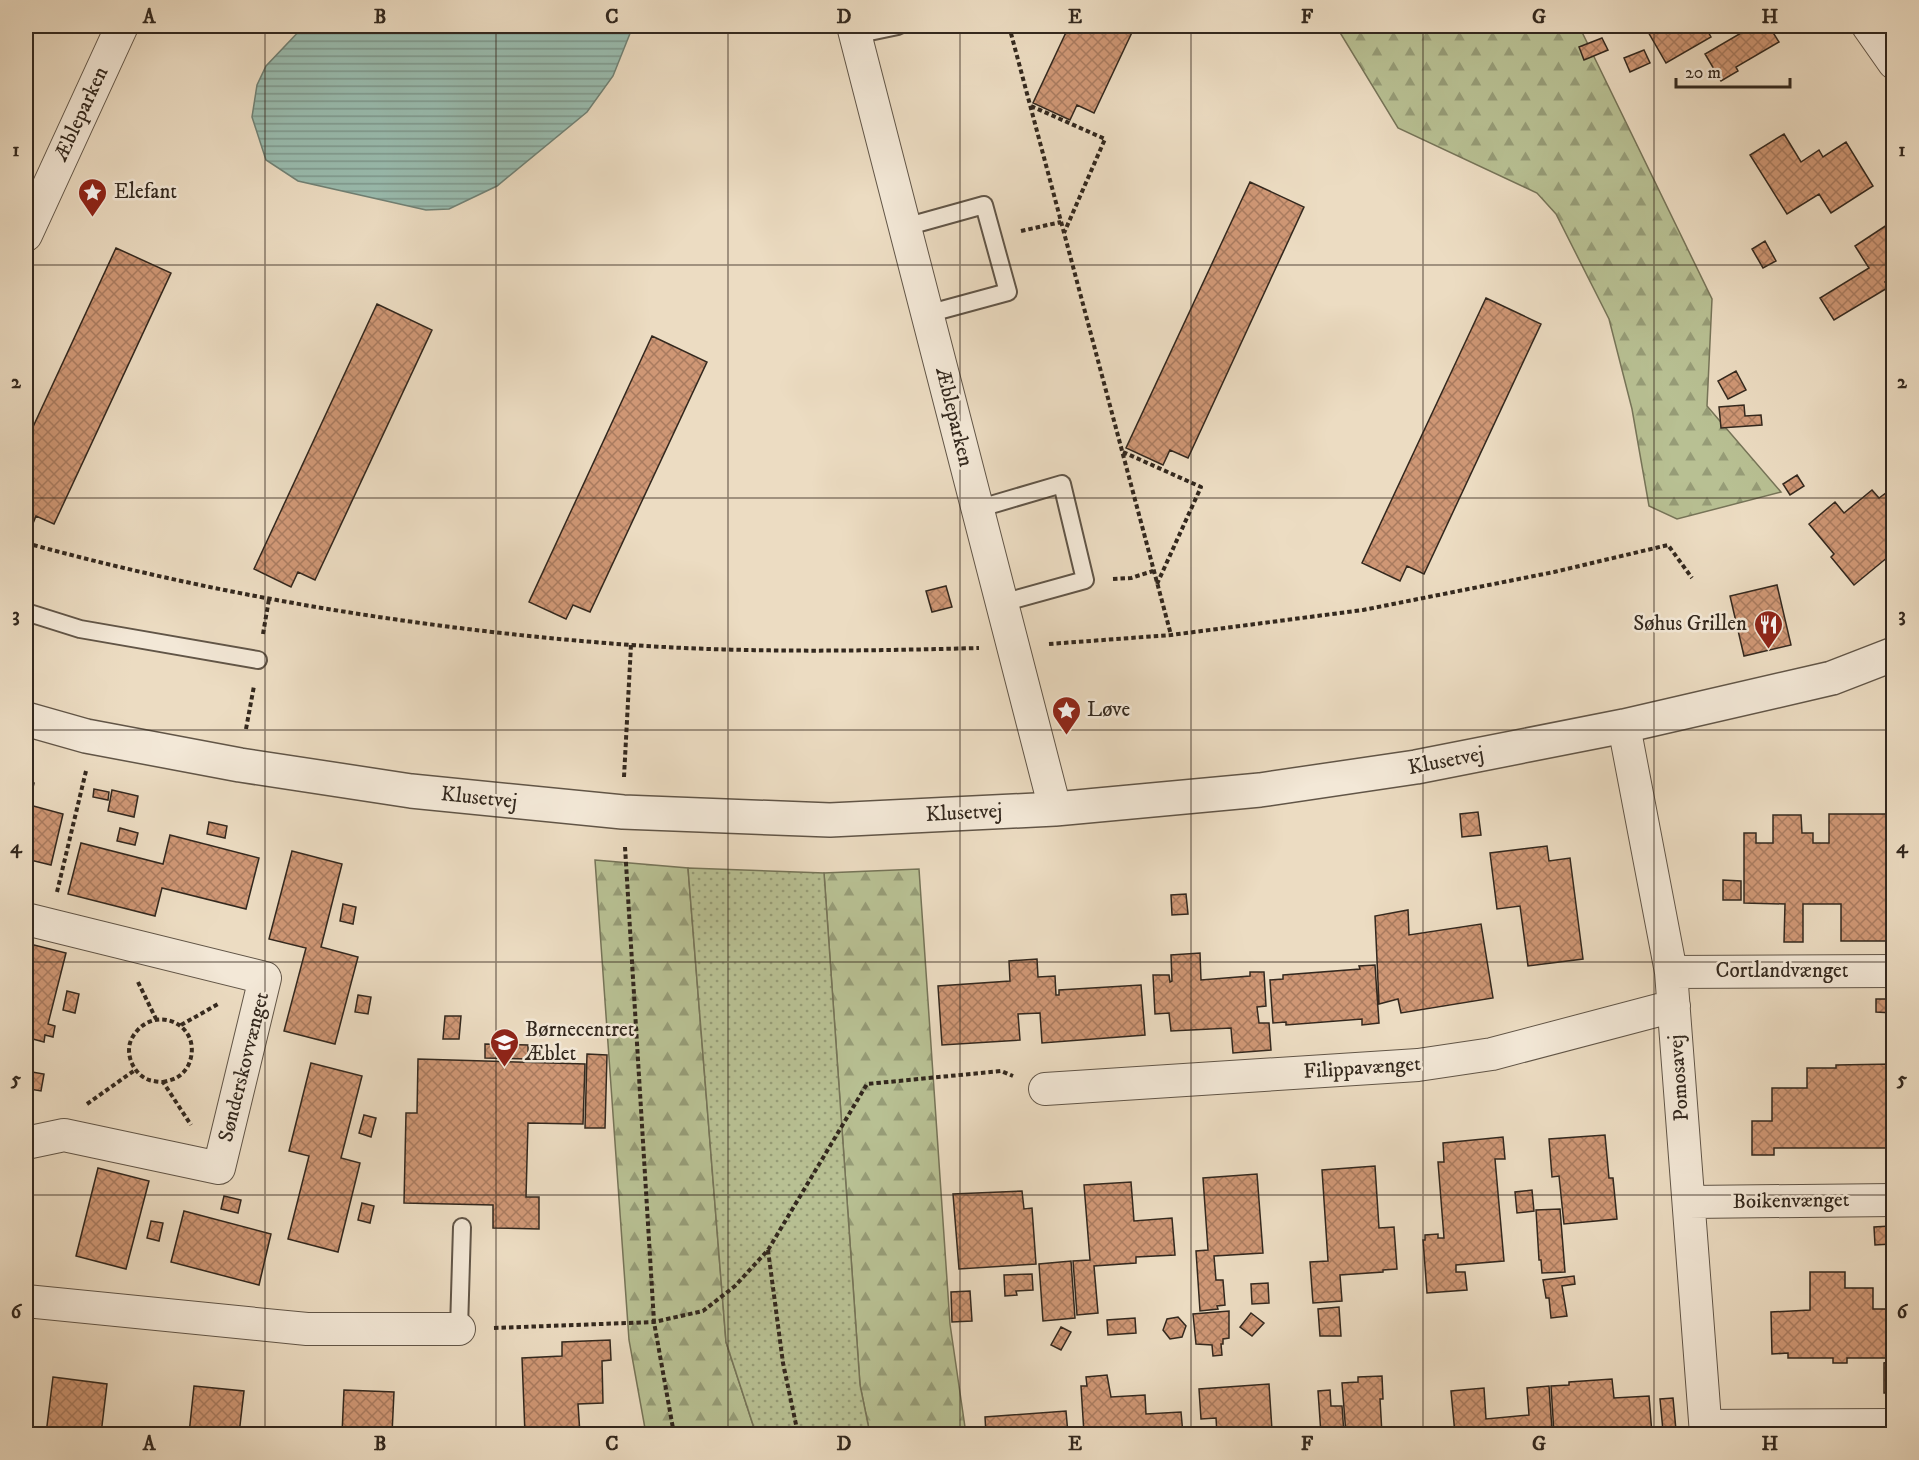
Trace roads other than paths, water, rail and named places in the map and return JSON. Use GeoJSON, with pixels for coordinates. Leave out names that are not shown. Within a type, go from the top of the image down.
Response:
{"type":"FeatureCollection","features":[{"type":"Feature","properties":{"kind":"street"},"geometry":{"type":"LineString","coordinates":[[1868,26],[1893,63]]}},
{"type":"Feature","properties":{"kind":"street","name":"Æbleparken"},"geometry":{"type":"LineString","coordinates":[[26,235],[117,27]]}},
{"type":"Feature","properties":{"kind":"street","name":"Æbleparken"},"geometry":{"type":"LineString","coordinates":[[854,30],[1055,809]]}},
{"type":"Feature","properties":{"kind":"street","name":"Klusetvej"},"geometry":{"type":"LineString","coordinates":[[26,719],[93,738],[240,765],[411,791],[623,812],[830,820],[1055,809],[1260,790],[1416,767],[1624,726],[1832,678],[1893,654]]}},
{"type":"Feature","properties":{"kind":"street","name":"Pomosavej"},"geometry":{"type":"LineString","coordinates":[[1624,726],[1671,972],[1706,1430]]}},
{"type":"Feature","properties":{"kind":"street","name":"Sønderskovvænget"},"geometry":{"type":"LineString","coordinates":[[37,922],[265,978],[219,1168],[64,1135],[39,1140]]}},
{"type":"Feature","properties":{"kind":"street","name":"Cortlandvænget"},"geometry":{"type":"LineString","coordinates":[[1671,972],[1893,971]]}},
{"type":"Feature","properties":{"kind":"street","name":"Filippavænget"},"geometry":{"type":"LineString","coordinates":[[1045,1089],[1418,1065],[1491,1054],[1674,1006]]}},
{"type":"Feature","properties":{"kind":"street","name":"Boikenvænget"},"geometry":{"type":"LineString","coordinates":[[1689,1202],[1893,1200]]}},
{"type":"Feature","properties":{"kind":"street"},"geometry":{"type":"LineString","coordinates":[[26,1301],[307,1329],[459,1329]]}},
{"type":"Feature","properties":{"kind":"street"},"geometry":{"type":"LineString","coordinates":[[1706,1430],[1893,1425]]}},
{"type":"Feature","properties":{"kind":"lane"},"geometry":{"type":"LineString","coordinates":[[854,30],[898,26]]}},
{"type":"Feature","properties":{"kind":"lane"},"geometry":{"type":"LineString","coordinates":[[905,227],[984,206],[1008,292],[927,314]]}},
{"type":"Feature","properties":{"kind":"lane"},"geometry":{"type":"LineString","coordinates":[[977,509],[1062,484],[1084,580],[1002,603]]}},
{"type":"Feature","properties":{"kind":"lane"},"geometry":{"type":"LineString","coordinates":[[26,612],[80,629],[258,660]]}},
{"type":"Feature","properties":{"kind":"lane"},"geometry":{"type":"LineString","coordinates":[[459,1329],[462,1227]]}},
{"type":"Feature","properties":{"kind":"place","name":"Elefant"},"geometry":{"type":"Point","coordinates":[93,218]}},
{"type":"Feature","properties":{"kind":"place","name":"Søhus Grillen"},"geometry":{"type":"Point","coordinates":[1768,650]}},
{"type":"Feature","properties":{"kind":"place","name":"Løve"},"geometry":{"type":"Point","coordinates":[1066,736]}},
{"type":"Feature","properties":{"kind":"place","name":"Børnecentret Æblet"},"geometry":{"type":"Point","coordinates":[504,1068]}}]}
